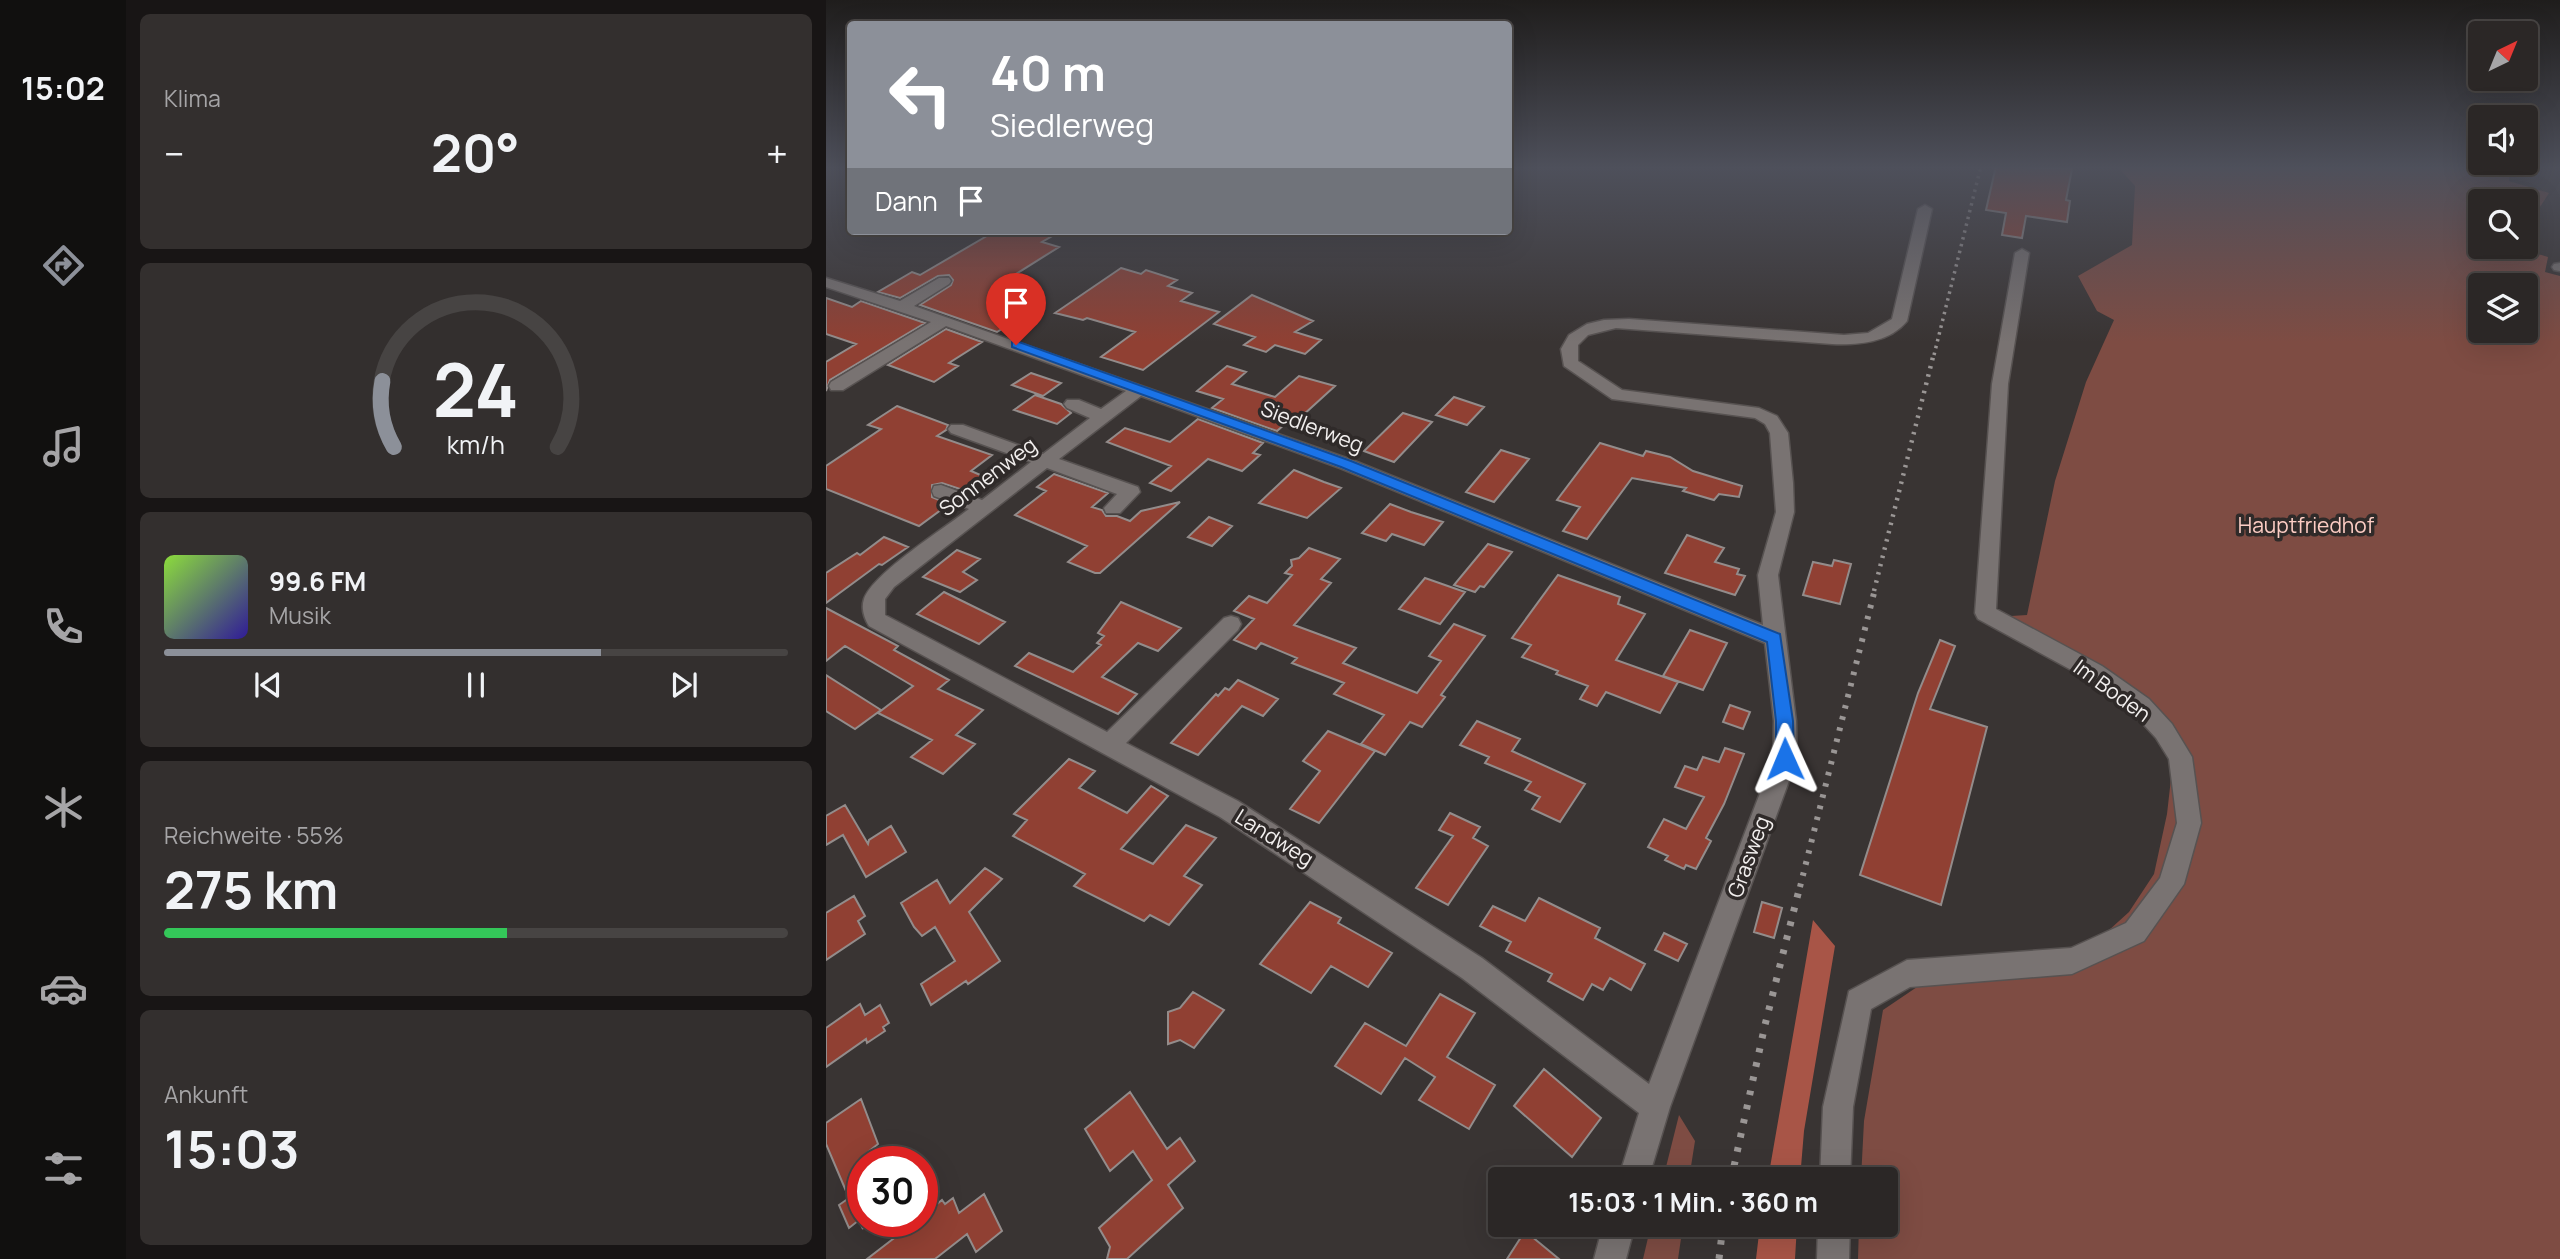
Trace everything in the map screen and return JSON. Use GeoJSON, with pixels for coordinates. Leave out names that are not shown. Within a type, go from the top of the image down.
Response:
{"type":"FeatureCollection","features":[{"type":"Feature","properties":{"kind":"street","name":"Grasweg"},"geometry":{"type":"LineString","coordinates":[[1637,1167],[1655,1107],[1785,759],[1784,721],[1768,575],[1785,512],[1784,483],[1779,433],[1771,420],[1759,413],[1618,395],[1570,363],[1567,351],[1571,341],[1581,332],[1595,327],[1627,324],[1774,337],[1855,340],[1876,336],[1890,330],[1899,321],[1922,225]]}},
{"type":"Feature","properties":{"kind":"street","name":"Im Boden"},"geometry":{"type":"LineString","coordinates":[[1836,1167],[1838,1107],[1859,1001],[1907,974],[2072,961],[2135,932],[2172,884],[2189,823],[2180,757],[2164,731],[2141,706],[2094,672],[1985,613],[2000,384],[2022,253]]}},
{"type":"Feature","properties":{"kind":"street"},"geometry":{"type":"LineString","coordinates":[[903,306],[944,281]]}},
{"type":"Feature","properties":{"kind":"street","name":"Siedlerweg"},"geometry":{"type":"LineString","coordinates":[[826,282],[945,320],[1358,469],[1774,638]]}},
{"type":"Feature","properties":{"kind":"street"},"geometry":{"type":"LineString","coordinates":[[837,386],[945,320]]}},
{"type":"Feature","properties":{"kind":"street"},"geometry":{"type":"LineString","coordinates":[[840,368],[857,374]]}},
{"type":"Feature","properties":{"kind":"street","name":"Sonnenweg"},"geometry":{"type":"LineString","coordinates":[[872,607],[875,594],[887,582],[1139,389]]}},
{"type":"Feature","properties":{"kind":"street"},"geometry":{"type":"LineString","coordinates":[[1073,404],[1104,416]]}},
{"type":"Feature","properties":{"kind":"street"},"geometry":{"type":"LineString","coordinates":[[957,429],[1131,492],[1113,508]]}},
{"type":"Feature","properties":{"kind":"street"},"geometry":{"type":"LineString","coordinates":[[941,491],[984,508]]}},
{"type":"Feature","properties":{"kind":"street","name":"Landweg"},"geometry":{"type":"LineString","coordinates":[[872,607],[876,620],[1224,806],[1337,878],[1472,968],[1655,1107]]}},
{"type":"Feature","properties":{"kind":"street"},"geometry":{"type":"LineString","coordinates":[[1109,745],[1231,624]]}},
{"type":"Feature","properties":{"kind":"street"},"geometry":{"type":"LineString","coordinates":[[1610,1259],[1616,1237]]}},
{"type":"Feature","properties":{"kind":"street"},"geometry":{"type":"LineString","coordinates":[[1833,1259],[1834,1237]]}},
{"type":"Feature","properties":{"kind":"green space","name":"Hauptfriedhof"},"geometry":{"type":"Polygon","coordinates":[[[2133,225],[2468,225],[2468,259],[2538,259],[2538,254],[2548,257],[2545,272],[2560,276],[2560,1259],[1858,1259],[1859,1237],[1898,1237],[1898,1167],[1862,1167],[1864,1121],[1883,1010],[1948,966],[2027,959],[2098,940],[2129,912],[2154,874],[2167,814],[2173,761],[2159,734],[2106,686],[1979,618],[2027,615],[2055,481],[2086,382],[2114,320],[2097,311],[2078,276],[2132,245],[2133,225]]]}},
{"type":"Feature","properties":{"kind":"green space"},"geometry":{"type":"Polygon","coordinates":[[[1679,1115],[1695,1141],[1691,1167],[1666,1167],[1679,1115]]]}},
{"type":"Feature","properties":{"kind":"green space"},"geometry":{"type":"Polygon","coordinates":[[[1648,1237],[1681,1237],[1678,1259],[1643,1259],[1648,1237]]]}},
{"type":"Feature","properties":{"kind":"shaded area"},"geometry":{"type":"Polygon","coordinates":[[[1813,920],[1835,946],[1804,1131],[1801,1167],[1770,1167],[1813,920]]]}},
{"type":"Feature","properties":{"kind":"shaded area"},"geometry":{"type":"Polygon","coordinates":[[[1759,1237],[1796,1237],[1795,1259],[1756,1259],[1759,1237]]]}},
{"type":"Feature","properties":{"kind":"building"},"geometry":{"type":"Polygon","coordinates":[[[2004,225],[2024,225],[2022,238],[2002,235],[2004,225]]]}},
{"type":"Feature","properties":{"kind":"building"},"geometry":{"type":"Polygon","coordinates":[[[989,235],[1054,235],[1042,242],[1059,247],[992,289],[1017,297],[1002,306],[1030,315],[1011,328],[1007,326],[997,332],[920,305],[951,285],[953,280],[949,275],[938,276],[900,298],[878,292],[912,272],[920,275],[989,235]]]}},
{"type":"Feature","properties":{"kind":"building"},"geometry":{"type":"Polygon","coordinates":[[[1121,268],[1141,274],[1146,270],[1177,280],[1168,286],[1192,293],[1181,301],[1219,312],[1143,370],[1101,357],[1135,332],[1087,318],[1083,320],[1055,313],[1121,268]]]}},
{"type":"Feature","properties":{"kind":"building"},"geometry":{"type":"Polygon","coordinates":[[[1252,295],[1313,321],[1295,332],[1321,340],[1305,354],[1275,345],[1266,352],[1244,345],[1255,337],[1214,324],[1252,295]]]}},
{"type":"Feature","properties":{"kind":"building"},"geometry":{"type":"Polygon","coordinates":[[[826,298],[852,307],[861,301],[925,323],[830,380],[826,391],[826,362],[856,344],[826,334],[826,298]]]}},
{"type":"Feature","properties":{"kind":"building"},"geometry":{"type":"Polygon","coordinates":[[[946,329],[982,342],[949,363],[958,366],[934,382],[888,365],[946,329]]]}},
{"type":"Feature","properties":{"kind":"building"},"geometry":{"type":"Polygon","coordinates":[[[1227,366],[1246,372],[1232,384],[1275,397],[1299,376],[1335,386],[1291,426],[1285,424],[1277,431],[1212,408],[1223,399],[1197,391],[1227,366]]]}},
{"type":"Feature","properties":{"kind":"building"},"geometry":{"type":"Polygon","coordinates":[[[1031,373],[1061,383],[1043,396],[1012,385],[1031,373]]]}},
{"type":"Feature","properties":{"kind":"building"},"geometry":{"type":"Polygon","coordinates":[[[1035,395],[1061,404],[1071,413],[1057,424],[1014,410],[1035,395]]]}},
{"type":"Feature","properties":{"kind":"building"},"geometry":{"type":"Polygon","coordinates":[[[1454,397],[1484,407],[1467,425],[1436,415],[1454,397]]]}},
{"type":"Feature","properties":{"kind":"building"},"geometry":{"type":"Polygon","coordinates":[[[897,406],[948,425],[946,430],[937,436],[992,455],[971,471],[985,477],[966,491],[942,483],[932,485],[932,497],[949,504],[919,526],[826,489],[826,466],[881,429],[868,425],[897,406]]]}},
{"type":"Feature","properties":{"kind":"building"},"geometry":{"type":"Polygon","coordinates":[[[1403,413],[1432,422],[1394,462],[1364,451],[1403,413]]]}},
{"type":"Feature","properties":{"kind":"building"},"geometry":{"type":"Polygon","coordinates":[[[1198,419],[1263,443],[1253,453],[1260,455],[1242,471],[1208,459],[1171,491],[1150,483],[1171,466],[1107,442],[1125,428],[1170,442],[1198,419]]]}},
{"type":"Feature","properties":{"kind":"building"},"geometry":{"type":"Polygon","coordinates":[[[1600,443],[1643,456],[1646,451],[1670,457],[1693,471],[1742,486],[1739,497],[1719,494],[1714,500],[1683,491],[1686,488],[1632,478],[1587,539],[1563,531],[1580,507],[1557,500],[1600,443]]]}},
{"type":"Feature","properties":{"kind":"building"},"geometry":{"type":"Polygon","coordinates":[[[1501,450],[1529,459],[1494,502],[1466,492],[1501,450]]]}},
{"type":"Feature","properties":{"kind":"building"},"geometry":{"type":"Polygon","coordinates":[[[1294,470],[1341,488],[1307,518],[1259,503],[1294,470]]]}},
{"type":"Feature","properties":{"kind":"building"},"geometry":{"type":"Polygon","coordinates":[[[1054,474],[1108,493],[1092,507],[1102,510],[1106,516],[1117,516],[1130,521],[1141,511],[1180,502],[1100,573],[1095,573],[1068,562],[1087,546],[1015,515],[1046,491],[1037,487],[1054,474]]]}},
{"type":"Feature","properties":{"kind":"building"},"geometry":{"type":"Polygon","coordinates":[[[1390,504],[1443,522],[1424,545],[1392,534],[1386,541],[1362,533],[1390,504]]]}},
{"type":"Feature","properties":{"kind":"building"},"geometry":{"type":"Polygon","coordinates":[[[1209,517],[1232,526],[1212,546],[1188,537],[1209,517]]]}},
{"type":"Feature","properties":{"kind":"building"},"geometry":{"type":"Polygon","coordinates":[[[1687,535],[1724,548],[1715,562],[1739,569],[1737,574],[1745,576],[1735,595],[1665,573],[1687,535]]]}},
{"type":"Feature","properties":{"kind":"building"},"geometry":{"type":"Polygon","coordinates":[[[884,537],[908,547],[882,565],[879,564],[826,603],[826,573],[857,553],[860,555],[884,537]]]}},
{"type":"Feature","properties":{"kind":"building"},"geometry":{"type":"Polygon","coordinates":[[[1488,544],[1512,552],[1484,587],[1480,586],[1475,592],[1454,585],[1488,544]]]}},
{"type":"Feature","properties":{"kind":"building"},"geometry":{"type":"Polygon","coordinates":[[[1309,548],[1340,559],[1321,579],[1331,583],[1294,625],[1356,648],[1343,663],[1417,693],[1441,661],[1429,656],[1454,624],[1485,636],[1441,695],[1445,697],[1422,727],[1410,722],[1385,755],[1361,744],[1384,715],[1334,694],[1344,683],[1292,663],[1297,658],[1261,643],[1256,649],[1234,640],[1254,619],[1234,611],[1249,596],[1267,603],[1292,575],[1285,573],[1292,566],[1291,560],[1299,558],[1309,548]]]}},
{"type":"Feature","properties":{"kind":"building"},"geometry":{"type":"Polygon","coordinates":[[[957,550],[980,559],[963,572],[977,580],[960,592],[923,577],[957,550]]]}},
{"type":"Feature","properties":{"kind":"building"},"geometry":{"type":"Polygon","coordinates":[[[1834,560],[1851,564],[1840,604],[1803,595],[1813,562],[1832,566],[1834,560]]]}},
{"type":"Feature","properties":{"kind":"building"},"geometry":{"type":"Polygon","coordinates":[[[1558,575],[1620,597],[1618,604],[1645,614],[1616,660],[1678,682],[1660,713],[1606,692],[1597,706],[1580,699],[1588,686],[1522,657],[1531,645],[1512,638],[1558,575]]]}},
{"type":"Feature","properties":{"kind":"building"},"geometry":{"type":"Polygon","coordinates":[[[1425,578],[1465,592],[1440,624],[1399,609],[1425,578]]]}},
{"type":"Feature","properties":{"kind":"building"},"geometry":{"type":"Polygon","coordinates":[[[944,592],[1005,622],[979,644],[917,614],[944,592]]]}},
{"type":"Feature","properties":{"kind":"building"},"geometry":{"type":"Polygon","coordinates":[[[1121,602],[1181,628],[1158,651],[1138,643],[1102,677],[1137,694],[1118,714],[1015,666],[1029,653],[1073,672],[1101,645],[1097,643],[1104,636],[1098,633],[1121,602]]]}},
{"type":"Feature","properties":{"kind":"building"},"geometry":{"type":"Polygon","coordinates":[[[826,608],[898,646],[894,650],[949,680],[938,689],[983,710],[956,735],[975,744],[943,774],[911,757],[932,740],[878,713],[913,686],[845,646],[826,661],[826,608]]]}},
{"type":"Feature","properties":{"kind":"building"},"geometry":{"type":"Polygon","coordinates":[[[1690,630],[1727,643],[1703,690],[1663,676],[1690,630]]]}},
{"type":"Feature","properties":{"kind":"building"},"geometry":{"type":"Polygon","coordinates":[[[1940,640],[1955,646],[1930,709],[1987,727],[1941,905],[1860,875],[1918,693],[1940,640]]]}},
{"type":"Feature","properties":{"kind":"building"},"geometry":{"type":"Polygon","coordinates":[[[826,675],[881,710],[855,729],[826,711],[826,675]]]}},
{"type":"Feature","properties":{"kind":"building"},"geometry":{"type":"Polygon","coordinates":[[[1238,680],[1278,699],[1263,716],[1242,706],[1198,755],[1171,743],[1216,694],[1218,696],[1225,688],[1229,690],[1238,680]]]}},
{"type":"Feature","properties":{"kind":"building"},"geometry":{"type":"Polygon","coordinates":[[[1730,705],[1750,712],[1743,729],[1723,722],[1730,705]]]}},
{"type":"Feature","properties":{"kind":"building"},"geometry":{"type":"Polygon","coordinates":[[[1477,721],[1520,739],[1512,751],[1585,784],[1560,822],[1532,809],[1540,797],[1525,790],[1531,782],[1485,763],[1489,757],[1460,745],[1477,721]]]}},
{"type":"Feature","properties":{"kind":"building"},"geometry":{"type":"Polygon","coordinates":[[[1328,731],[1375,751],[1319,823],[1290,809],[1320,771],[1303,761],[1328,731]]]}},
{"type":"Feature","properties":{"kind":"building"},"geometry":{"type":"Polygon","coordinates":[[[1725,748],[1744,754],[1724,804],[1706,838],[1711,841],[1696,869],[1686,865],[1684,869],[1665,860],[1668,856],[1648,847],[1664,819],[1686,829],[1704,797],[1675,787],[1685,766],[1697,770],[1703,757],[1719,762],[1725,748]]]}},
{"type":"Feature","properties":{"kind":"building"},"geometry":{"type":"Polygon","coordinates":[[[1069,759],[1095,771],[1079,788],[1127,813],[1151,786],[1168,796],[1121,849],[1153,864],[1186,825],[1216,838],[1184,876],[1202,885],[1169,925],[1150,915],[1144,921],[1074,886],[1085,874],[1013,836],[1027,820],[1014,814],[1069,759]]]}},
{"type":"Feature","properties":{"kind":"building"},"geometry":{"type":"Polygon","coordinates":[[[845,805],[868,844],[869,840],[891,826],[906,852],[866,877],[843,835],[826,845],[826,816],[845,805]]]}},
{"type":"Feature","properties":{"kind":"building"},"geometry":{"type":"Polygon","coordinates":[[[1450,813],[1480,827],[1473,838],[1488,846],[1448,905],[1416,888],[1453,836],[1439,830],[1450,813]]]}},
{"type":"Feature","properties":{"kind":"building"},"geometry":{"type":"Polygon","coordinates":[[[985,868],[1002,879],[969,912],[1000,961],[968,984],[966,981],[931,1005],[921,984],[955,961],[935,927],[922,936],[901,903],[937,880],[950,903],[985,868]]]}},
{"type":"Feature","properties":{"kind":"building"},"geometry":{"type":"Polygon","coordinates":[[[854,896],[865,916],[858,921],[865,934],[826,960],[826,913],[854,896]]]}},
{"type":"Feature","properties":{"kind":"building"},"geometry":{"type":"Polygon","coordinates":[[[1539,898],[1600,928],[1595,938],[1645,964],[1631,990],[1610,978],[1603,990],[1592,984],[1583,1000],[1548,981],[1552,974],[1506,951],[1511,942],[1480,926],[1493,906],[1525,921],[1539,898]]]}},
{"type":"Feature","properties":{"kind":"building"},"geometry":{"type":"Polygon","coordinates":[[[1310,902],[1341,918],[1338,923],[1392,953],[1368,987],[1331,966],[1311,993],[1260,964],[1310,902]]]}},
{"type":"Feature","properties":{"kind":"building"},"geometry":{"type":"Polygon","coordinates":[[[1762,902],[1782,908],[1774,938],[1754,932],[1762,902]]]}},
{"type":"Feature","properties":{"kind":"building"},"geometry":{"type":"Polygon","coordinates":[[[1664,933],[1687,944],[1678,961],[1655,950],[1664,933]]]}},
{"type":"Feature","properties":{"kind":"building"},"geometry":{"type":"Polygon","coordinates":[[[1193,992],[1224,1010],[1194,1048],[1180,1040],[1168,1044],[1168,1012],[1180,1008],[1193,992]]]}},
{"type":"Feature","properties":{"kind":"building"},"geometry":{"type":"Polygon","coordinates":[[[1440,994],[1475,1013],[1447,1057],[1495,1085],[1469,1129],[1419,1100],[1435,1077],[1405,1058],[1381,1094],[1335,1066],[1365,1023],[1406,1046],[1440,994]]]}},
{"type":"Feature","properties":{"kind":"building"},"geometry":{"type":"Polygon","coordinates":[[[860,1004],[865,1015],[880,1005],[889,1023],[883,1027],[885,1031],[867,1043],[866,1039],[826,1067],[826,1028],[860,1004]]]}},
{"type":"Feature","properties":{"kind":"building"},"geometry":{"type":"Polygon","coordinates":[[[1544,1069],[1601,1118],[1572,1157],[1514,1106],[1544,1069]]]}},
{"type":"Feature","properties":{"kind":"building"},"geometry":{"type":"Polygon","coordinates":[[[1130,1092],[1167,1149],[1180,1138],[1195,1161],[1168,1185],[1183,1208],[1127,1259],[1107,1259],[1110,1247],[1099,1228],[1152,1180],[1133,1151],[1110,1171],[1085,1129],[1130,1092]]]}},
{"type":"Feature","properties":{"kind":"building"},"geometry":{"type":"Polygon","coordinates":[[[861,1099],[878,1144],[847,1146],[847,1193],[826,1144],[826,1123],[861,1099]]]}},
{"type":"Feature","properties":{"kind":"building"},"geometry":{"type":"Polygon","coordinates":[[[984,1194],[1002,1231],[976,1252],[967,1234],[935,1259],[867,1259],[896,1237],[938,1237],[938,1203],[942,1200],[945,1204],[953,1198],[959,1213],[984,1194]]]}},
{"type":"Feature","properties":{"kind":"building"},"geometry":{"type":"Polygon","coordinates":[[[847,1199],[847,1223],[839,1205],[847,1199]]]}},
{"type":"Feature","properties":{"kind":"building"},"geometry":{"type":"Polygon","coordinates":[[[1521,1237],[1532,1237],[1559,1259],[1507,1259],[1521,1237]]]}},
{"type":"Feature","properties":{"kind":"railway"},"geometry":{"type":"LineString","coordinates":[[1934,355],[1966,225]]}},
{"type":"Feature","properties":{"kind":"railway"},"geometry":{"type":"LineString","coordinates":[[1874,591],[1934,353]]}},
{"type":"Feature","properties":{"kind":"railway"},"geometry":{"type":"LineString","coordinates":[[1800,887],[1875,589]]}},
{"type":"Feature","properties":{"kind":"railway"},"geometry":{"type":"LineString","coordinates":[[1734,1167],[1765,1025],[1800,886]]}},
{"type":"Feature","properties":{"kind":"railway"},"geometry":{"type":"LineString","coordinates":[[1719,1259],[1722,1237]]}},
{"type":"Feature","properties":{"kind":"route"},"geometry":{"type":"LineString","coordinates":[[1016,345],[1346,464],[1774,638],[1784,721],[1785,759]]}}]}
